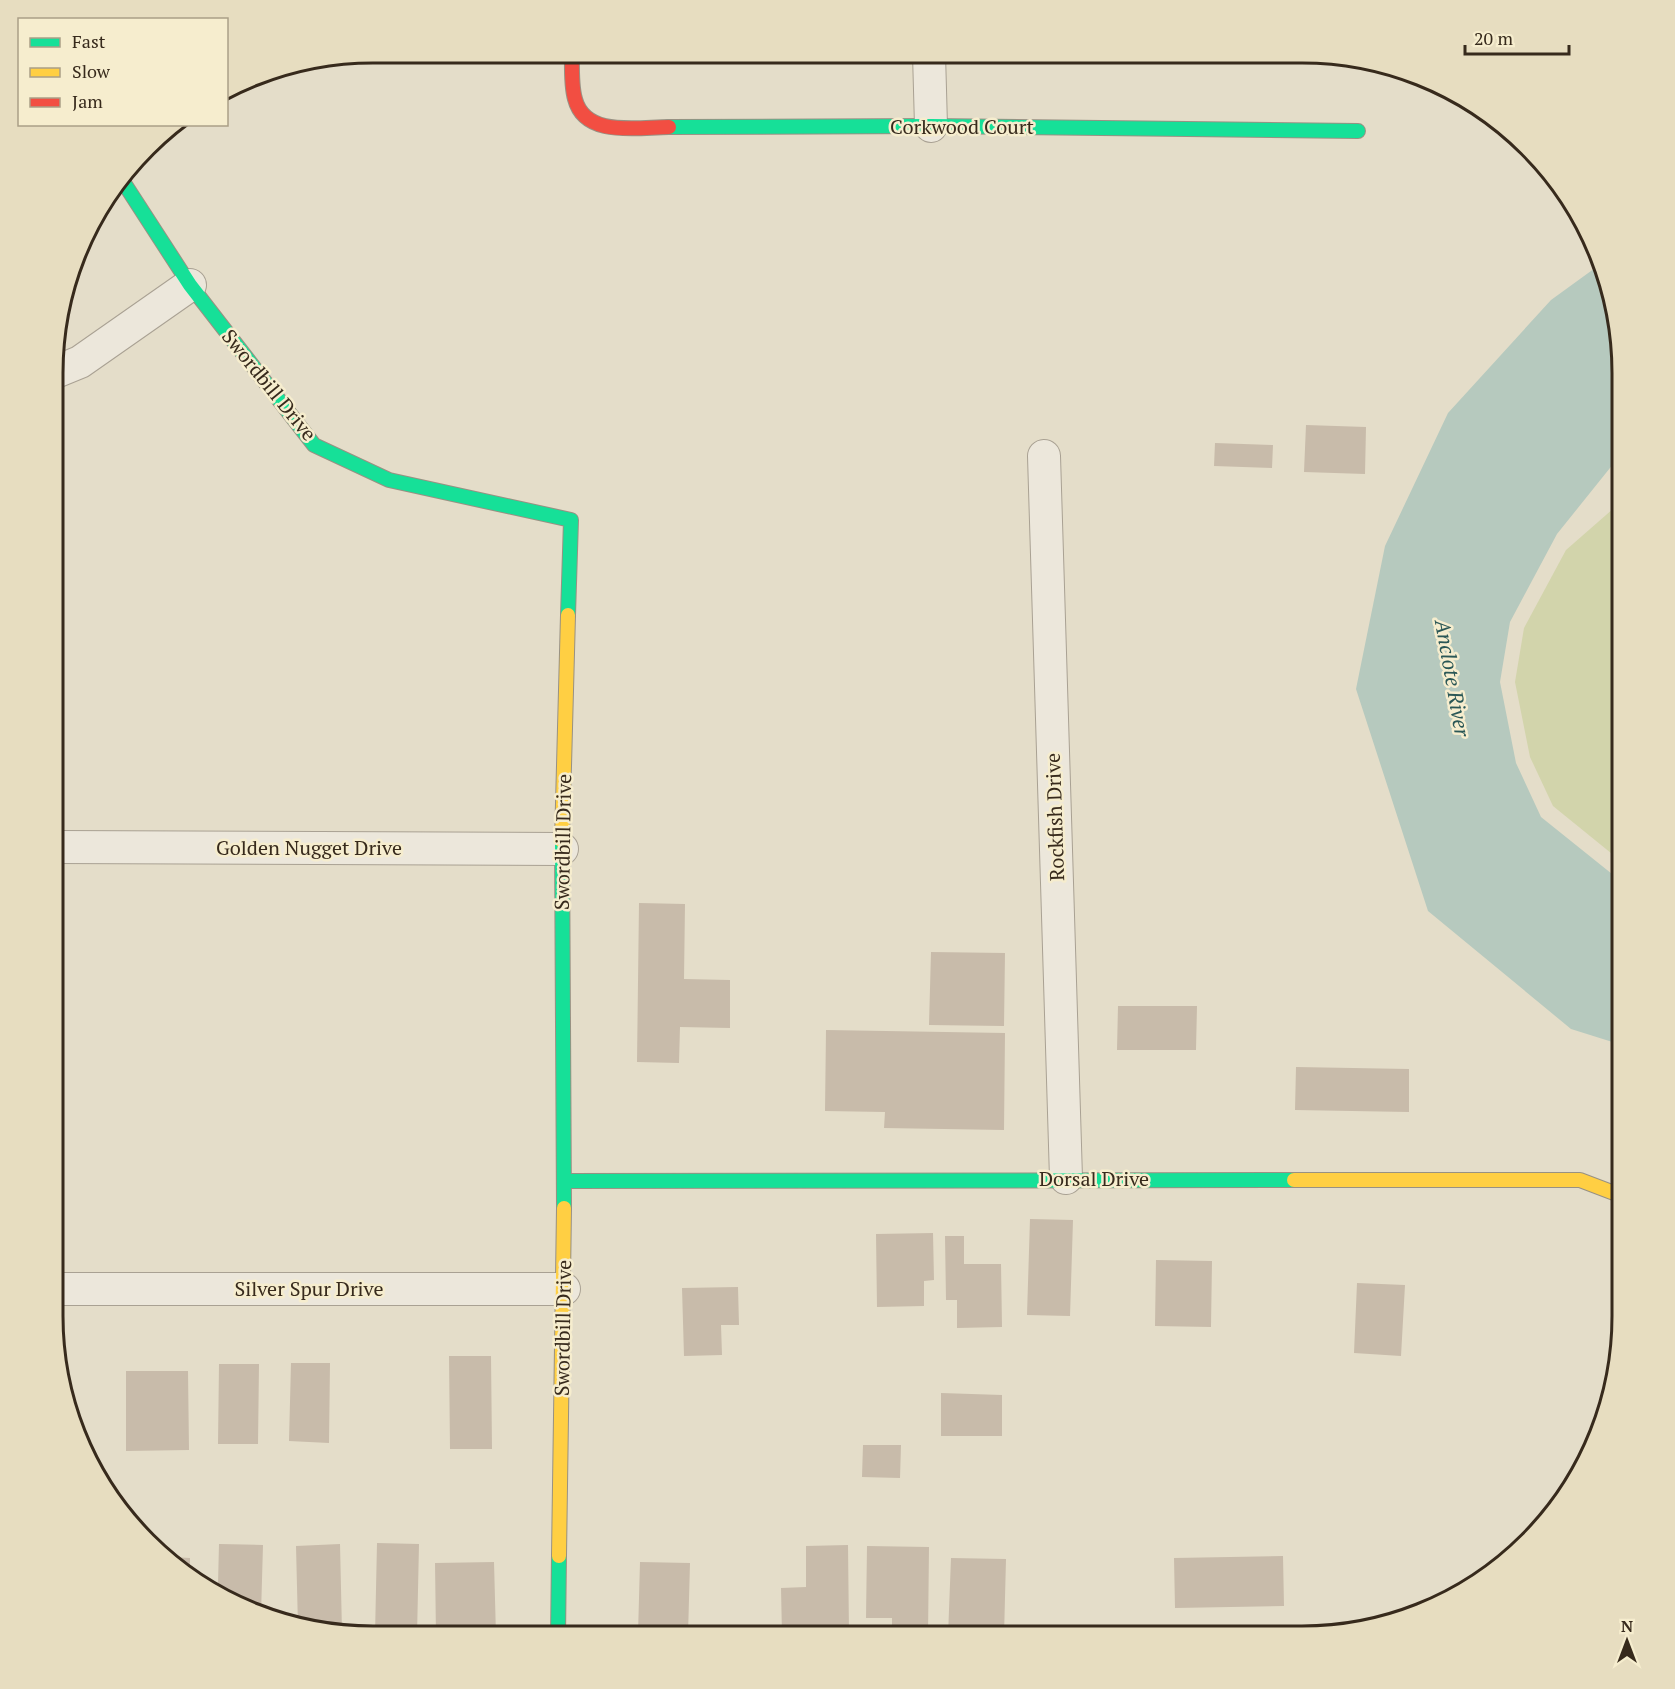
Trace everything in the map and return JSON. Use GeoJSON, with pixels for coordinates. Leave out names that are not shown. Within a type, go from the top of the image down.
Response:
{"type":"FeatureCollection","features":[{"type":"Feature","properties":{"kind":"street","name":"Corkwood Court"},"geometry":{"type":"LineString","coordinates":[[573,63],[575,106],[588,122],[604,127],[930,126],[1358,131]]}},
{"type":"Feature","properties":{"kind":"street"},"geometry":{"type":"LineString","coordinates":[[929,63],[930,126]]}},
{"type":"Feature","properties":{"kind":"street"},"geometry":{"type":"LineString","coordinates":[[63,369],[80,362],[190,285],[126,186]]}},
{"type":"Feature","properties":{"kind":"street","name":"Swordbill Drive"},"geometry":{"type":"LineString","coordinates":[[190,285],[315,445],[389,480],[571,520],[562,849],[564,1289],[558,1626]]}},
{"type":"Feature","properties":{"kind":"street","name":"Rockfish Drive"},"geometry":{"type":"LineString","coordinates":[[1044,456],[1066,1179]]}},
{"type":"Feature","properties":{"kind":"street","name":"Golden Nugget Drive"},"geometry":{"type":"LineString","coordinates":[[63,847],[562,849]]}},
{"type":"Feature","properties":{"kind":"street","name":"Dorsal Drive"},"geometry":{"type":"LineString","coordinates":[[564,1181],[1580,1180],[1612,1192]]}},
{"type":"Feature","properties":{"kind":"street","name":"Silver Spur Drive"},"geometry":{"type":"LineString","coordinates":[[63,1288],[564,1289]]}},
{"type":"Feature","properties":{"kind":"green space"},"geometry":{"type":"Polygon","coordinates":[[[1612,510],[1612,854],[1553,806],[1530,757],[1515,682],[1524,628],[1566,550],[1612,510]]]}},
{"type":"Feature","properties":{"kind":"water","name":"Anclote River"},"geometry":{"type":"Polygon","coordinates":[[[1594,269],[1606,312],[1611,353],[1612,465],[1557,534],[1510,622],[1500,682],[1516,763],[1541,817],[1612,874],[1612,1042],[1571,1029],[1428,911],[1356,689],[1385,546],[1448,413],[1551,300],[1594,269]]]}},
{"type":"Feature","properties":{"kind":"building"},"geometry":{"type":"Polygon","coordinates":[[[1306,425],[1366,427],[1365,474],[1304,472],[1306,425]]]}},
{"type":"Feature","properties":{"kind":"building"},"geometry":{"type":"Polygon","coordinates":[[[1215,443],[1273,445],[1272,468],[1214,466],[1215,443]]]}},
{"type":"Feature","properties":{"kind":"building"},"geometry":{"type":"Polygon","coordinates":[[[639,903],[685,904],[684,979],[730,980],[730,1028],[680,1027],[679,1063],[637,1062],[639,903]]]}},
{"type":"Feature","properties":{"kind":"building"},"geometry":{"type":"Polygon","coordinates":[[[931,952],[1005,953],[1004,1026],[929,1025],[931,952]]]}},
{"type":"Feature","properties":{"kind":"building"},"geometry":{"type":"Polygon","coordinates":[[[1118,1006],[1197,1006],[1196,1050],[1117,1050],[1118,1006]]]}},
{"type":"Feature","properties":{"kind":"building"},"geometry":{"type":"Polygon","coordinates":[[[826,1030],[1005,1033],[1004,1130],[884,1128],[885,1112],[825,1111],[826,1030]]]}},
{"type":"Feature","properties":{"kind":"building"},"geometry":{"type":"Polygon","coordinates":[[[1296,1067],[1409,1069],[1409,1112],[1295,1110],[1296,1067]]]}},
{"type":"Feature","properties":{"kind":"building"},"geometry":{"type":"Polygon","coordinates":[[[1030,1219],[1073,1220],[1070,1316],[1027,1315],[1030,1219]]]}},
{"type":"Feature","properties":{"kind":"building"},"geometry":{"type":"Polygon","coordinates":[[[933,1233],[934,1280],[924,1281],[924,1306],[877,1307],[876,1234],[933,1233]]]}},
{"type":"Feature","properties":{"kind":"building"},"geometry":{"type":"Polygon","coordinates":[[[945,1236],[964,1236],[964,1264],[1001,1264],[1002,1327],[957,1328],[957,1300],[946,1300],[945,1236]]]}},
{"type":"Feature","properties":{"kind":"building"},"geometry":{"type":"Polygon","coordinates":[[[1156,1260],[1212,1261],[1211,1327],[1155,1326],[1156,1260]]]}},
{"type":"Feature","properties":{"kind":"building"},"geometry":{"type":"Polygon","coordinates":[[[1357,1283],[1405,1285],[1401,1356],[1354,1353],[1357,1283]]]}},
{"type":"Feature","properties":{"kind":"building"},"geometry":{"type":"Polygon","coordinates":[[[738,1287],[739,1325],[721,1325],[722,1355],[684,1356],[682,1288],[738,1287]]]}},
{"type":"Feature","properties":{"kind":"building"},"geometry":{"type":"Polygon","coordinates":[[[449,1356],[491,1356],[492,1449],[450,1449],[449,1356]]]}},
{"type":"Feature","properties":{"kind":"building"},"geometry":{"type":"Polygon","coordinates":[[[291,1363],[330,1363],[329,1443],[289,1441],[291,1363]]]}},
{"type":"Feature","properties":{"kind":"building"},"geometry":{"type":"Polygon","coordinates":[[[219,1364],[259,1364],[258,1444],[218,1444],[219,1364]]]}},
{"type":"Feature","properties":{"kind":"building"},"geometry":{"type":"Polygon","coordinates":[[[126,1371],[188,1371],[189,1450],[126,1451],[126,1371]]]}},
{"type":"Feature","properties":{"kind":"building"},"geometry":{"type":"Polygon","coordinates":[[[941,1393],[1002,1395],[1002,1436],[941,1436],[941,1393]]]}},
{"type":"Feature","properties":{"kind":"building"},"geometry":{"type":"Polygon","coordinates":[[[863,1445],[901,1445],[900,1478],[862,1477],[863,1445]]]}},
{"type":"Feature","properties":{"kind":"building"},"geometry":{"type":"Polygon","coordinates":[[[377,1543],[419,1544],[417,1626],[375,1626],[377,1543]]]}},
{"type":"Feature","properties":{"kind":"building"},"geometry":{"type":"Polygon","coordinates":[[[219,1544],[263,1545],[261,1605],[218,1584],[219,1544]]]}},
{"type":"Feature","properties":{"kind":"building"},"geometry":{"type":"Polygon","coordinates":[[[340,1544],[342,1624],[298,1616],[296,1546],[340,1544]]]}},
{"type":"Feature","properties":{"kind":"building"},"geometry":{"type":"Polygon","coordinates":[[[848,1545],[849,1626],[782,1626],[781,1588],[806,1587],[806,1546],[848,1545]]]}},
{"type":"Feature","properties":{"kind":"building"},"geometry":{"type":"Polygon","coordinates":[[[867,1546],[929,1547],[928,1626],[892,1626],[892,1618],[866,1618],[867,1546]]]}},
{"type":"Feature","properties":{"kind":"building"},"geometry":{"type":"Polygon","coordinates":[[[1283,1556],[1284,1606],[1175,1608],[1174,1558],[1283,1556]]]}},
{"type":"Feature","properties":{"kind":"building"},"geometry":{"type":"Polygon","coordinates":[[[179,1557],[190,1558],[190,1566],[179,1557]]]}},
{"type":"Feature","properties":{"kind":"building"},"geometry":{"type":"Polygon","coordinates":[[[951,1558],[1006,1559],[1004,1626],[948,1626],[951,1558]]]}},
{"type":"Feature","properties":{"kind":"building"},"geometry":{"type":"Polygon","coordinates":[[[494,1562],[496,1626],[436,1626],[435,1563],[494,1562]]]}},
{"type":"Feature","properties":{"kind":"building"},"geometry":{"type":"Polygon","coordinates":[[[640,1562],[690,1563],[688,1626],[638,1626],[640,1562]]]}},
{"type":"Feature","properties":{"kind":"traffic: fast"},"geometry":{"type":"LineString","coordinates":[[669,127],[931,126],[1358,131]]}},
{"type":"Feature","properties":{"kind":"traffic: fast"},"geometry":{"type":"LineString","coordinates":[[126,186],[190,285],[314,445],[389,480],[571,520],[568,615]]}},
{"type":"Feature","properties":{"kind":"traffic: fast"},"geometry":{"type":"LineString","coordinates":[[562,841],[564,1208]]}},
{"type":"Feature","properties":{"kind":"traffic: fast"},"geometry":{"type":"LineString","coordinates":[[564,1181],[1294,1180]]}},
{"type":"Feature","properties":{"kind":"traffic: fast"},"geometry":{"type":"LineString","coordinates":[[558,1626],[559,1556]]}},
{"type":"Feature","properties":{"kind":"traffic: slow"},"geometry":{"type":"LineString","coordinates":[[562,841],[568,615]]}},
{"type":"Feature","properties":{"kind":"traffic: slow"},"geometry":{"type":"LineString","coordinates":[[1294,1180],[1580,1180],[1612,1192]]}},
{"type":"Feature","properties":{"kind":"traffic: slow"},"geometry":{"type":"LineString","coordinates":[[559,1556],[564,1208]]}},
{"type":"Feature","properties":{"kind":"traffic: jam"},"geometry":{"type":"LineString","coordinates":[[572,63],[575,99],[581,111],[590,120],[614,128],[669,127]]}}]}
